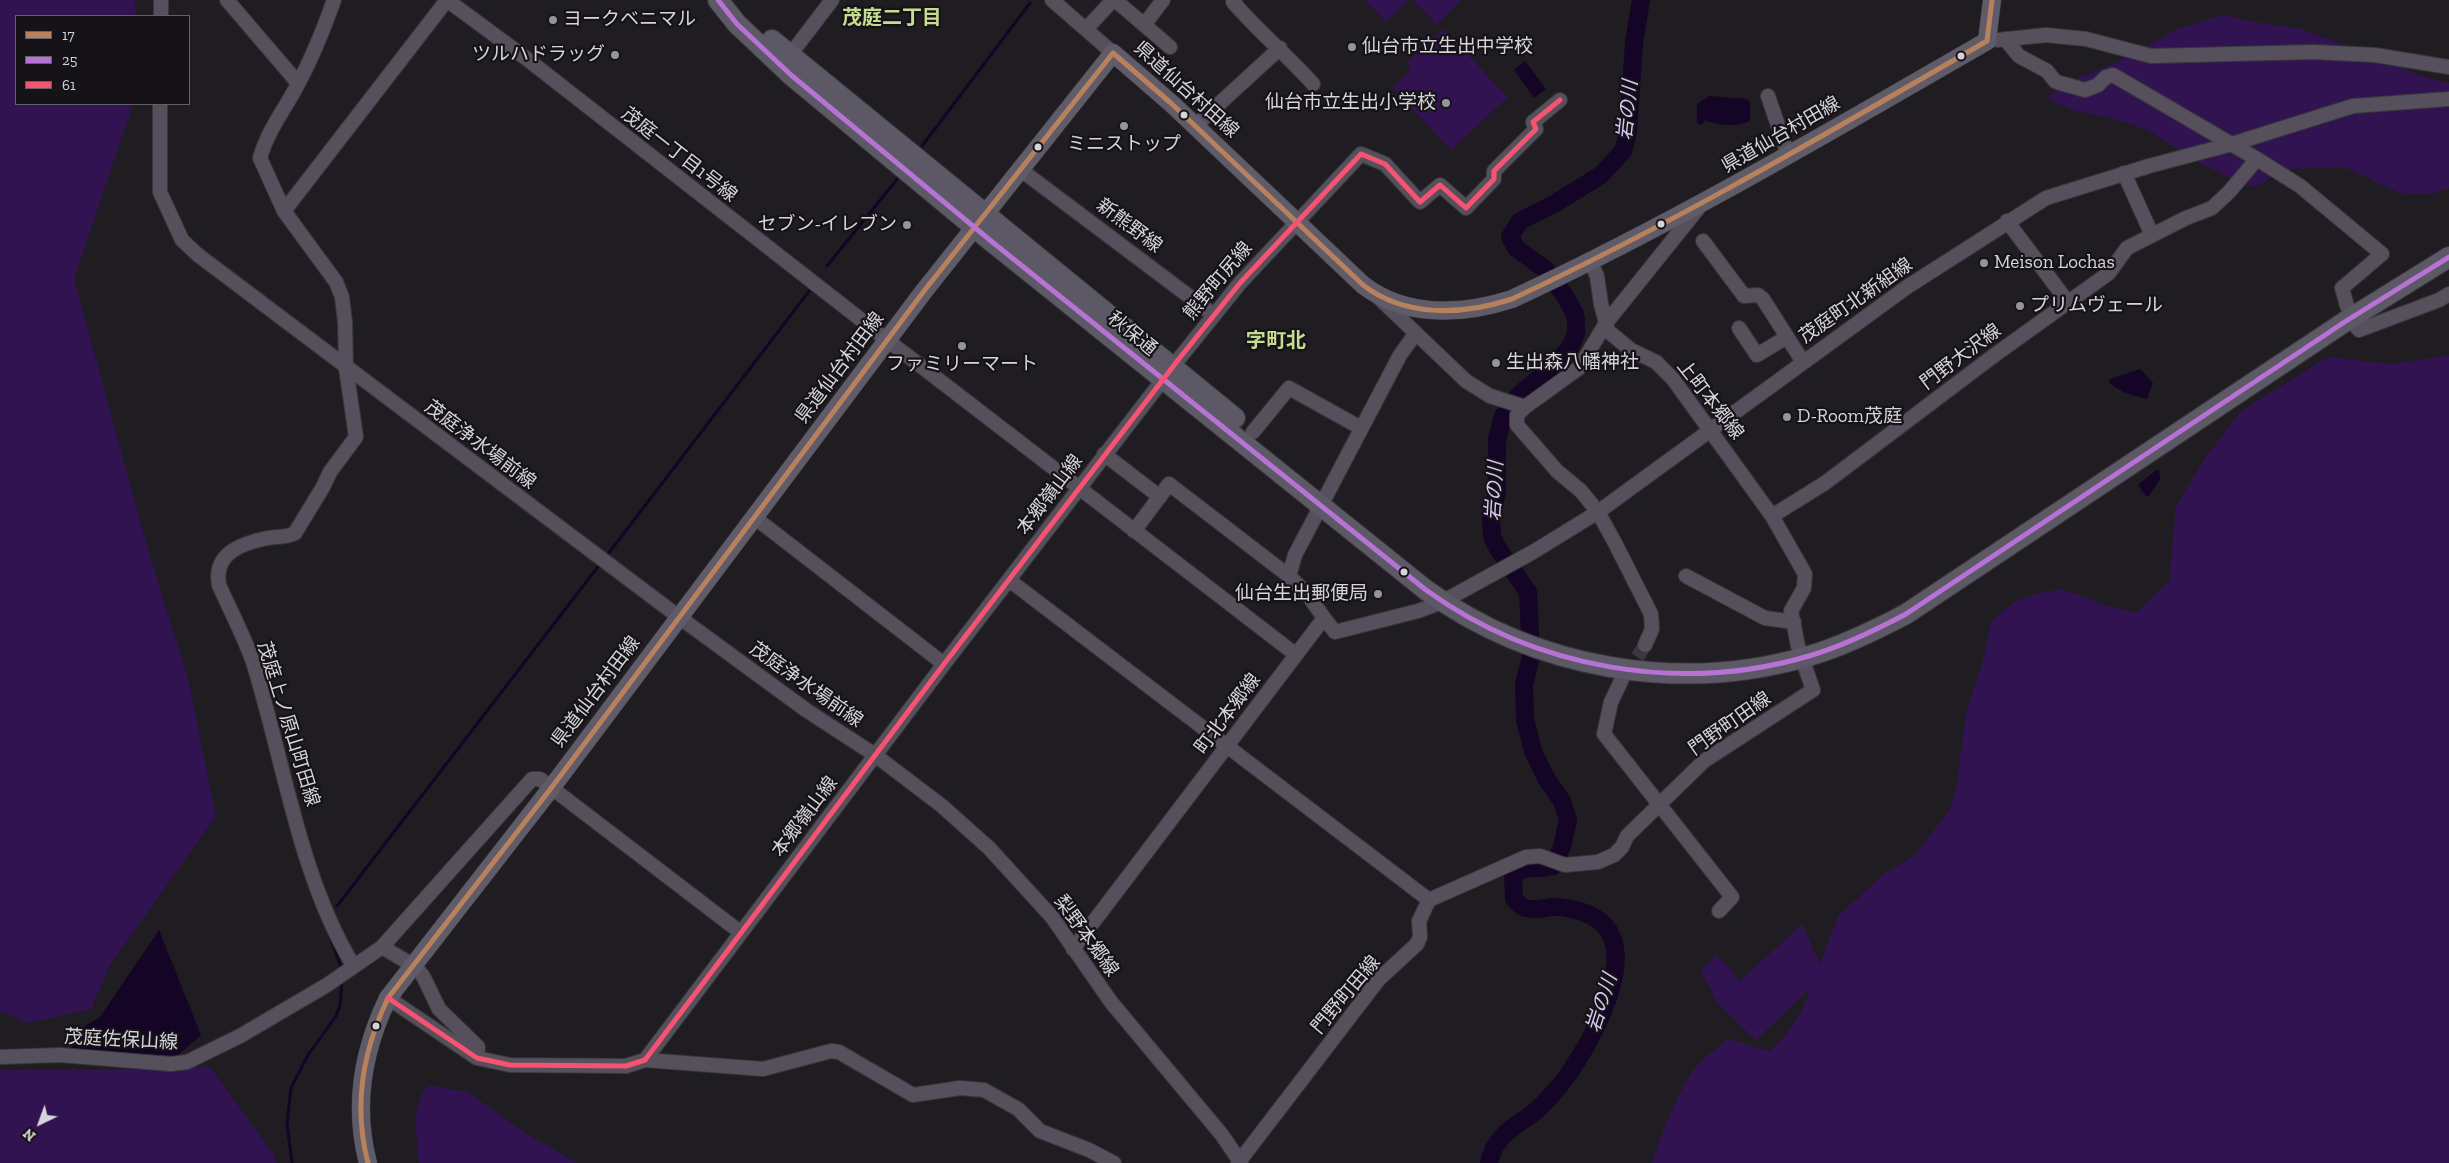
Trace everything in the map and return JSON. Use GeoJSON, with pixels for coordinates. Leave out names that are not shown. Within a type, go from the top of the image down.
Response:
{"type":"FeatureCollection","features":[{"type":"Feature","properties":{"kind":"highway","name":"秋保通"},"geometry":{"type":"LineString","coordinates":[[718,0],[737,24],[791,75],[979,221],[1325,500],[1417,568],[1449,598],[1487,614],[1514,632],[1585,662],[1647,672],[1686,673],[1736,670],[1800,652],[1882,613],[2348,312],[2449,256]]}},
{"type":"Feature","properties":{"kind":"highway","name":"秋保通"},"geometry":{"type":"LineString","coordinates":[[734,0],[770,38],[979,221]]}},
{"type":"Feature","properties":{"kind":"highway","name":"秋保通"},"geometry":{"type":"LineString","coordinates":[[2348,312],[2406,266],[2449,242]]}},
{"type":"Feature","properties":{"kind":"highway","name":"秋保通"},"geometry":{"type":"LineString","coordinates":[[1168,372],[1253,432],[1325,500]]}},
{"type":"Feature","properties":{"kind":"main road"},"geometry":{"type":"LineString","coordinates":[[1992,0],[1994,37]]}},
{"type":"Feature","properties":{"kind":"main road","name":"県道仙台村田線"},"geometry":{"type":"LineString","coordinates":[[368,1163],[362,1122],[361,1093],[366,1056],[375,1026],[388,998],[552,787],[678,616],[887,340],[1113,53],[1195,126],[1374,293],[1392,302],[1413,308],[1445,312],[1484,308],[1540,286],[1586,263],[1701,204],[1994,37]]}},
{"type":"Feature","properties":{"kind":"street"},"geometry":{"type":"LineString","coordinates":[[161,0],[161,15]]}},
{"type":"Feature","properties":{"kind":"street"},"geometry":{"type":"LineString","coordinates":[[227,0],[298,83]]}},
{"type":"Feature","properties":{"kind":"street","name":"茂庭上ノ原山町田線"},"geometry":{"type":"LineString","coordinates":[[334,0],[322,34],[298,83],[277,117],[260,158],[284,211],[336,282],[342,297],[345,322],[346,368],[356,437],[330,472],[324,487],[295,533],[287,537],[254,541],[229,553],[221,560],[217,575],[219,585],[252,660],[296,818],[320,895],[340,944],[345,972]]}},
{"type":"Feature","properties":{"kind":"street"},"geometry":{"type":"LineString","coordinates":[[284,211],[447,0]]}},
{"type":"Feature","properties":{"kind":"street","name":"茂庭一丁目1号線"},"geometry":{"type":"LineString","coordinates":[[447,0],[534,65],[1295,654]]}},
{"type":"Feature","properties":{"kind":"street"},"geometry":{"type":"LineString","coordinates":[[790,55],[832,0]]}},
{"type":"Feature","properties":{"kind":"street"},"geometry":{"type":"LineString","coordinates":[[1052,0],[1113,53]]}},
{"type":"Feature","properties":{"kind":"street"},"geometry":{"type":"LineString","coordinates":[[1086,29],[1114,0],[1170,47]]}},
{"type":"Feature","properties":{"kind":"street"},"geometry":{"type":"LineString","coordinates":[[1144,25],[1163,0]]}},
{"type":"Feature","properties":{"kind":"street"},"geometry":{"type":"LineString","coordinates":[[1234,0],[1233,2],[1257,29],[1280,48],[1313,84]]}},
{"type":"Feature","properties":{"kind":"street"},"geometry":{"type":"LineString","coordinates":[[1994,37],[2046,35],[2086,39],[2152,56],[2313,52],[2375,55],[2449,67]]}},
{"type":"Feature","properties":{"kind":"street"},"geometry":{"type":"LineString","coordinates":[[1994,37],[2019,56],[2046,71],[2055,81],[2085,90],[2098,85],[2106,76],[2114,75],[2300,186],[2382,254],[2342,288],[2348,312],[2359,330],[2439,300],[2449,294]]}},
{"type":"Feature","properties":{"kind":"street"},"geometry":{"type":"LineString","coordinates":[[1195,126],[1280,48]]}},
{"type":"Feature","properties":{"kind":"street"},"geometry":{"type":"LineString","coordinates":[[1768,96],[1788,155]]}},
{"type":"Feature","properties":{"kind":"street","name":"茂庭町北新組線"},"geometry":{"type":"LineString","coordinates":[[1324,618],[1335,632],[1418,611],[1449,598],[1533,552],[1598,512],[1907,287],[2046,198],[2232,144],[2353,106],[2449,99]]}},
{"type":"Feature","properties":{"kind":"street","name":"熊野町尻線"},"geometry":{"type":"LineString","coordinates":[[1168,372],[1240,283],[1361,154],[1385,164],[1420,202],[1440,185],[1466,208],[1494,179],[1494,171],[1536,129],[1533,122],[1560,100]]}},
{"type":"Feature","properties":{"kind":"street","name":"茂庭浄水場前線"},"geometry":{"type":"LineString","coordinates":[[160,105],[160,192],[182,240],[198,256],[678,616],[806,710],[875,756]]}},
{"type":"Feature","properties":{"kind":"street","name":"門野大沢線"},"geometry":{"type":"LineString","coordinates":[[1772,516],[1824,483],[2067,301],[2109,273],[2127,248],[2152,234],[2212,208],[2257,160]]}},
{"type":"Feature","properties":{"kind":"street","name":"新熊野線"},"geometry":{"type":"LineString","coordinates":[[1021,170],[1214,315]]}},
{"type":"Feature","properties":{"kind":"street"},"geometry":{"type":"LineString","coordinates":[[2124,174],[2152,234]]}},
{"type":"Feature","properties":{"kind":"street"},"geometry":{"type":"LineString","coordinates":[[1645,645],[1652,629],[1650,614],[1616,543],[1598,512],[1582,491],[1557,471],[1517,425],[1517,415],[1522,406],[1579,368],[1606,323],[1701,204]]}},
{"type":"Feature","properties":{"kind":"street"},"geometry":{"type":"LineString","coordinates":[[2008,221],[2067,301]]}},
{"type":"Feature","properties":{"kind":"street"},"geometry":{"type":"LineString","coordinates":[[1703,241],[1744,296],[1758,295],[1763,300],[1803,362]]}},
{"type":"Feature","properties":{"kind":"street"},"geometry":{"type":"LineString","coordinates":[[1586,263],[1597,276],[1606,323]]}},
{"type":"Feature","properties":{"kind":"street"},"geometry":{"type":"LineString","coordinates":[[1374,293],[1466,381],[1490,396],[1522,406]]}},
{"type":"Feature","properties":{"kind":"street","name":"上町本郷線"},"geometry":{"type":"LineString","coordinates":[[1606,323],[1608,331],[1631,350],[1656,362],[1673,379],[1772,516]]}},
{"type":"Feature","properties":{"kind":"street"},"geometry":{"type":"LineString","coordinates":[[1739,328],[1757,355],[1787,337]]}},
{"type":"Feature","properties":{"kind":"street"},"geometry":{"type":"LineString","coordinates":[[1289,576],[1295,555],[1361,428],[1400,355],[1416,333]]}},
{"type":"Feature","properties":{"kind":"street","name":"本郷嶺山線"},"geometry":{"type":"LineString","coordinates":[[645,1060],[740,932],[1168,372]]}},
{"type":"Feature","properties":{"kind":"street"},"geometry":{"type":"LineString","coordinates":[[1253,432],[1289,388],[1361,428]]}},
{"type":"Feature","properties":{"kind":"street"},"geometry":{"type":"LineString","coordinates":[[1104,454],[1160,497]]}},
{"type":"Feature","properties":{"kind":"street"},"geometry":{"type":"LineString","coordinates":[[1134,531],[1170,484],[1289,576],[1308,594],[1324,618]]}},
{"type":"Feature","properties":{"kind":"street"},"geometry":{"type":"LineString","coordinates":[[1772,516],[1805,574],[1804,588],[1791,611],[1800,652]]}},
{"type":"Feature","properties":{"kind":"street"},"geometry":{"type":"LineString","coordinates":[[754,517],[944,664]]}},
{"type":"Feature","properties":{"kind":"street"},"geometry":{"type":"LineString","coordinates":[[1686,576],[1765,618],[1794,622]]}},
{"type":"Feature","properties":{"kind":"street"},"geometry":{"type":"LineString","coordinates":[[1009,580],[1429,900]]}},
{"type":"Feature","properties":{"kind":"street","name":"町北本郷線"},"geometry":{"type":"LineString","coordinates":[[1073,949],[1324,618]]}},
{"type":"Feature","properties":{"kind":"street","name":"門野町田線"},"geometry":{"type":"LineString","coordinates":[[1240,1162],[1379,979],[1417,944],[1420,937],[1419,921],[1429,900],[1516,860],[1534,856],[1565,865],[1606,860],[1622,847],[1628,836],[1661,806],[1704,761],[1813,690],[1800,652]]}},
{"type":"Feature","properties":{"kind":"street"},"geometry":{"type":"LineString","coordinates":[[1622,680],[1611,702],[1604,734],[1732,897],[1719,911]]}},
{"type":"Feature","properties":{"kind":"street","name":"梨野本郷線"},"geometry":{"type":"LineString","coordinates":[[875,756],[942,806],[989,848],[1052,917],[1111,1002],[1222,1135],[1240,1162]]}},
{"type":"Feature","properties":{"kind":"street","name":"茂庭佐保山線"},"geometry":{"type":"LineString","coordinates":[[0,1057],[60,1055],[171,1064],[186,1062],[240,1036],[345,972],[382,947],[532,779],[540,779],[552,787]]}},
{"type":"Feature","properties":{"kind":"street"},"geometry":{"type":"LineString","coordinates":[[552,787],[740,932]]}},
{"type":"Feature","properties":{"kind":"street"},"geometry":{"type":"LineString","coordinates":[[382,947],[415,968],[423,976],[438,1009],[478,1048],[477,1058]]}},
{"type":"Feature","properties":{"kind":"street"},"geometry":{"type":"LineString","coordinates":[[388,998],[477,1058],[510,1065],[626,1066],[645,1060],[763,1069],[831,1051],[838,1052],[914,1095],[960,1088],[984,1090],[1018,1109],[1040,1131],[1089,1150],[1114,1163]]}},
{"type":"Feature","properties":{"kind":"shaded area"},"geometry":{"type":"Polygon","coordinates":[[[0,0],[135,0],[136,15],[15,15],[15,105],[133,105],[74,279],[146,543],[189,682],[216,816],[110,965],[91,1009],[28,1023],[0,1011],[0,0]]]}},
{"type":"Feature","properties":{"kind":"shaded area"},"geometry":{"type":"Polygon","coordinates":[[[1365,0],[1408,0],[1386,22],[1365,0]]]}},
{"type":"Feature","properties":{"kind":"shaded area"},"geometry":{"type":"Polygon","coordinates":[[[1413,0],[1461,0],[1437,25],[1413,0]]]}},
{"type":"Feature","properties":{"kind":"shaded area"},"geometry":{"type":"Polygon","coordinates":[[[2224,15],[2254,22],[2302,29],[2427,78],[2449,83],[2449,188],[2432,194],[2400,193],[2346,168],[2285,169],[2256,187],[2242,184],[2194,160],[2148,130],[2104,116],[2075,111],[2047,99],[2064,84],[2120,61],[2179,28],[2224,15]]]}},
{"type":"Feature","properties":{"kind":"shaded area"},"geometry":{"type":"Polygon","coordinates":[[[1443,29],[1508,97],[1451,150],[1392,87],[1411,69],[1406,63],[1443,29]]]}},
{"type":"Feature","properties":{"kind":"shaded area"},"geometry":{"type":"Polygon","coordinates":[[[1525,61],[1546,89],[1534,98],[1514,70],[1525,61]]]}},
{"type":"Feature","properties":{"kind":"shaded area"},"geometry":{"type":"Polygon","coordinates":[[[1709,96],[1747,99],[1750,102],[1750,121],[1733,125],[1716,124],[1705,120],[1701,125],[1697,123],[1697,104],[1709,96]]]}},
{"type":"Feature","properties":{"kind":"shaded area"},"geometry":{"type":"Polygon","coordinates":[[[2449,355],[2449,1163],[1652,1163],[1679,1095],[1701,1061],[1728,1039],[1769,1051],[1783,1038],[1794,1022],[1804,1006],[1811,988],[1756,1040],[1718,1004],[1701,970],[1717,955],[1740,981],[1802,924],[1820,964],[1838,916],[1884,874],[1914,856],[1950,809],[1957,784],[1966,713],[1982,665],[1991,622],[2015,601],[2039,593],[2062,589],[2114,608],[2138,612],[2169,581],[2176,506],[2205,458],[2241,411],[2328,357],[2392,364],[2449,355]]]}},
{"type":"Feature","properties":{"kind":"shaded area"},"geometry":{"type":"Polygon","coordinates":[[[2140,369],[2153,383],[2147,399],[2125,393],[2109,383],[2110,379],[2140,369]]]}},
{"type":"Feature","properties":{"kind":"shaded area"},"geometry":{"type":"Polygon","coordinates":[[[2156,470],[2159,470],[2160,479],[2149,496],[2146,496],[2138,485],[2156,470]]]}},
{"type":"Feature","properties":{"kind":"shaded area"},"geometry":{"type":"Polygon","coordinates":[[[159,930],[201,1035],[177,1056],[70,1051],[85,1026],[100,1017],[159,930]]]}},
{"type":"Feature","properties":{"kind":"shaded area"},"geometry":{"type":"Polygon","coordinates":[[[209,1066],[273,1153],[277,1163],[0,1163],[0,1070],[175,1069],[209,1066]]]}},
{"type":"Feature","properties":{"kind":"shaded area"},"geometry":{"type":"Polygon","coordinates":[[[428,1085],[468,1092],[524,1132],[577,1163],[419,1163],[416,1132],[417,1112],[422,1093],[428,1085]]]}},
{"type":"Feature","properties":{"kind":"waterway","name":"岩の川"},"geometry":{"type":"LineString","coordinates":[[1489,1163],[1495,1146],[1505,1134],[1545,1102],[1567,1076],[1580,1056],[1604,1010],[1612,985],[1615,962],[1613,941],[1604,925],[1593,917],[1580,911],[1565,908],[1529,909],[1522,907],[1514,899],[1513,875],[1524,869],[1553,866],[1562,847],[1568,820],[1562,801],[1546,778],[1533,751],[1525,719],[1524,684],[1531,657],[1528,592],[1497,547],[1492,536],[1491,519],[1497,491],[1497,440],[1503,416],[1520,394],[1554,366],[1571,346],[1576,333],[1576,321],[1575,314],[1565,296],[1546,270],[1516,248],[1510,237],[1520,221],[1554,204],[1601,175],[1623,151],[1628,132],[1634,43],[1641,0]]}},
{"type":"Feature","properties":{"kind":"waterway"},"geometry":{"type":"LineString","coordinates":[[922,146],[1030,3]]}},
{"type":"Feature","properties":{"kind":"waterway"},"geometry":{"type":"LineString","coordinates":[[827,266],[898,178]]}},
{"type":"Feature","properties":{"kind":"waterway"},"geometry":{"type":"LineString","coordinates":[[608,554],[810,290]]}},
{"type":"Feature","properties":{"kind":"waterway"},"geometry":{"type":"LineString","coordinates":[[337,906],[600,564]]}},
{"type":"Feature","properties":{"kind":"waterway"},"geometry":{"type":"LineString","coordinates":[[329,933],[342,970]]}},
{"type":"Feature","properties":{"kind":"waterway"},"geometry":{"type":"LineString","coordinates":[[292,1163],[287,1123],[291,1088],[308,1055],[336,1016],[340,1005],[342,981]]}},
{"type":"Feature","properties":{"kind":"tunnel"},"geometry":{"type":"LineString","coordinates":[[1626,675],[1645,645]]}},
{"type":"Feature","properties":{"kind":"transit line","name":"25"},"geometry":{"type":"LineString","coordinates":[[718,0],[737,24],[791,75],[991,241],[1426,590],[1468,617],[1514,639],[1561,656],[1610,667],[1660,673],[1710,673],[1760,667],[1822,652],[1882,626],[1906,614],[2346,321],[2449,257]]}},
{"type":"Feature","properties":{"kind":"transit line","name":"17"},"geometry":{"type":"LineString","coordinates":[[368,1163],[361,1120],[363,1079],[372,1038],[388,998],[552,787],[924,291],[1113,53],[1172,104],[1363,285],[1380,296],[1416,308],[1455,310],[1474,308],[1512,299],[1573,270],[1693,208],[1987,41],[1992,0]]}},
{"type":"Feature","properties":{"kind":"transit line","name":"61"},"geometry":{"type":"LineString","coordinates":[[388,998],[477,1058],[510,1065],[626,1066],[645,1060],[944,664],[1178,360],[1240,283],[1361,154],[1385,164],[1420,202],[1440,185],[1466,208],[1494,179],[1494,171],[1536,129],[1533,122],[1560,100]]}},
{"type":"Feature","properties":{"kind":"place","name":"ヨークベニマル"},"geometry":{"type":"Point","coordinates":[553,20]}},
{"type":"Feature","properties":{"kind":"place","name":"仙台市立生出中学校"},"geometry":{"type":"Point","coordinates":[1352,47]}},
{"type":"Feature","properties":{"kind":"place","name":"ツルハドラッグ"},"geometry":{"type":"Point","coordinates":[615,55]}},
{"type":"Feature","properties":{"kind":"place","name":"仙台市立生出小学校"},"geometry":{"type":"Point","coordinates":[1446,103]}},
{"type":"Feature","properties":{"kind":"place","name":"ミニストップ"},"geometry":{"type":"Point","coordinates":[1124,126]}},
{"type":"Feature","properties":{"kind":"place","name":"セブン-イレブン"},"geometry":{"type":"Point","coordinates":[907,225]}},
{"type":"Feature","properties":{"kind":"place","name":"Meison Lochas"},"geometry":{"type":"Point","coordinates":[1984,263]}},
{"type":"Feature","properties":{"kind":"place","name":"プリムヴェール"},"geometry":{"type":"Point","coordinates":[2020,306]}},
{"type":"Feature","properties":{"kind":"place","name":"ファミリーマート"},"geometry":{"type":"Point","coordinates":[962,346]}},
{"type":"Feature","properties":{"kind":"place","name":"生出森八幡神社"},"geometry":{"type":"Point","coordinates":[1496,363]}},
{"type":"Feature","properties":{"kind":"place","name":"D-Room茂庭"},"geometry":{"type":"Point","coordinates":[1787,417]}},
{"type":"Feature","properties":{"kind":"place","name":"仙台生出郵便局"},"geometry":{"type":"Point","coordinates":[1378,594]}},
{"type":"Feature","properties":{"kind":"district","name":"茂庭二丁目"},"geometry":{"type":"Point","coordinates":[892,18]}},
{"type":"Feature","properties":{"kind":"district","name":"字町北"},"geometry":{"type":"Point","coordinates":[1276,341]}}]}
